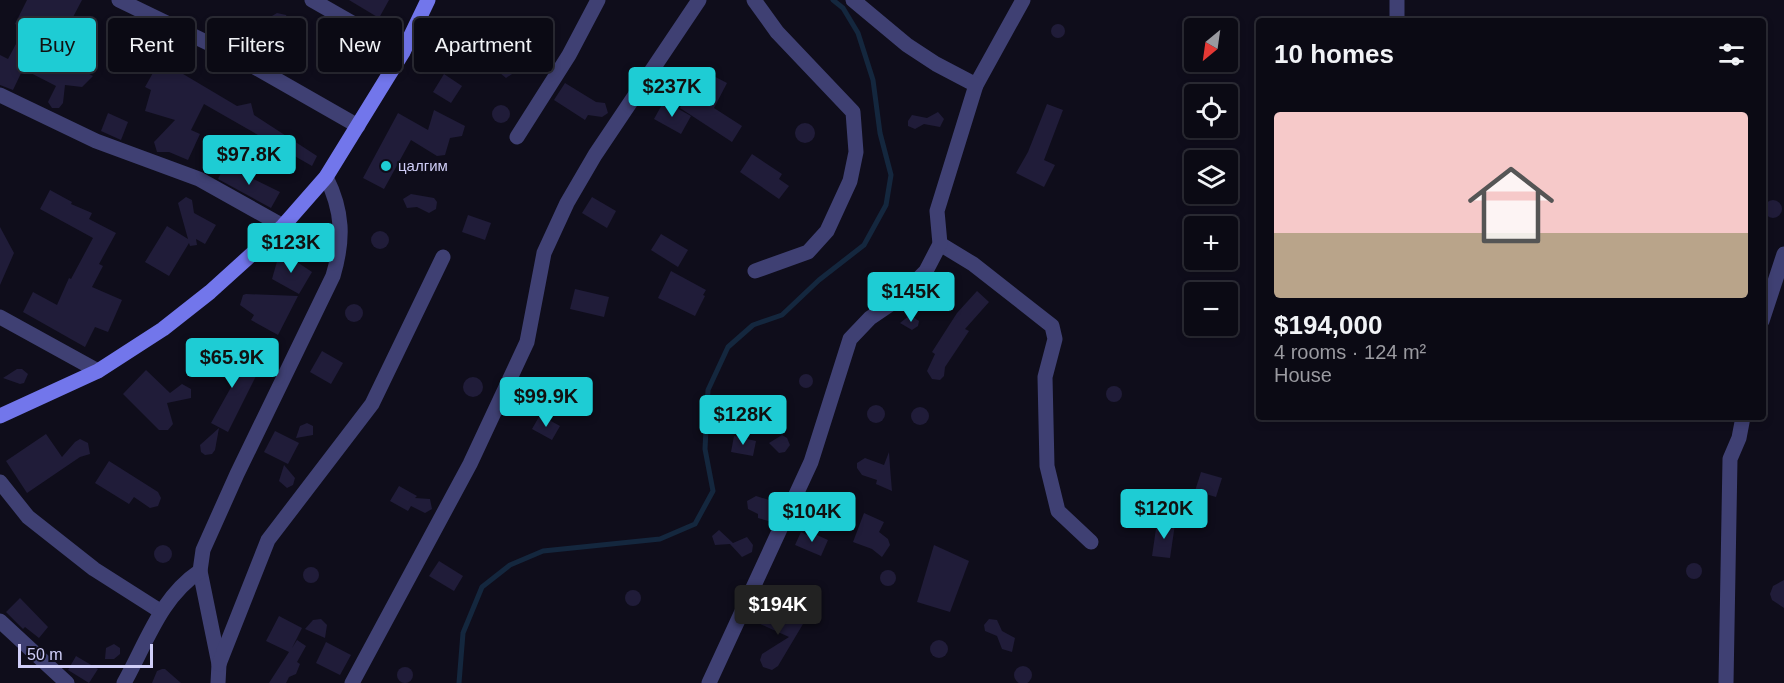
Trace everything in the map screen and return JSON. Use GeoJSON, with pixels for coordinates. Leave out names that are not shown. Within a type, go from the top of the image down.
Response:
{"type":"FeatureCollection","features":[{"type":"Feature","properties":{"kind":"street"},"geometry":{"type":"LineString","coordinates":[[119,0],[237,57],[358,126]]}},
{"type":"Feature","properties":{"kind":"street"},"geometry":{"type":"LineString","coordinates":[[312,0],[403,52]]}},
{"type":"Feature","properties":{"kind":"street"},"geometry":{"type":"LineString","coordinates":[[2,418],[98,371],[163,329],[210,292],[283,226],[326,177],[403,52],[428,0]]}},
{"type":"Feature","properties":{"kind":"street"},"geometry":{"type":"LineString","coordinates":[[517,137],[569,56],[598,0]]}},
{"type":"Feature","properties":{"kind":"street"},"geometry":{"type":"LineString","coordinates":[[352,683],[470,464],[527,342],[544,253],[567,203],[595,155],[699,0]]}},
{"type":"Feature","properties":{"kind":"street"},"geometry":{"type":"LineString","coordinates":[[754,0],[777,32],[853,112],[856,152],[850,181],[827,231],[808,252],[755,271]]}},
{"type":"Feature","properties":{"kind":"street"},"geometry":{"type":"LineString","coordinates":[[853,0],[907,45],[936,64],[976,85]]}},
{"type":"Feature","properties":{"kind":"street"},"geometry":{"type":"LineString","coordinates":[[709,683],[811,462],[850,339],[870,318],[898,299],[926,271],[940,244],[937,211],[976,85],[1023,0]]}},
{"type":"Feature","properties":{"kind":"street"},"geometry":{"type":"LineString","coordinates":[[1397,0],[1397,18]]}},
{"type":"Feature","properties":{"kind":"street"},"geometry":{"type":"LineString","coordinates":[[0,95],[96,141],[199,179],[283,226]]}},
{"type":"Feature","properties":{"kind":"street"},"geometry":{"type":"LineString","coordinates":[[218,683],[219,664],[200,571],[203,550],[335,267],[342,230],[336,197],[326,177]]}},
{"type":"Feature","properties":{"kind":"street"},"geometry":{"type":"LineString","coordinates":[[940,244],[973,264],[1052,326],[1055,339],[1045,377],[1047,466],[1058,512],[1090,542]]}},
{"type":"Feature","properties":{"kind":"street"},"geometry":{"type":"LineString","coordinates":[[1766,309],[1784,254]]}},
{"type":"Feature","properties":{"kind":"street"},"geometry":{"type":"LineString","coordinates":[[219,664],[268,540],[372,404],[442,257]]}},
{"type":"Feature","properties":{"kind":"street"},"geometry":{"type":"LineString","coordinates":[[0,317],[98,371]]}},
{"type":"Feature","properties":{"kind":"street"},"geometry":{"type":"LineString","coordinates":[[1726,683],[1730,459],[1739,438],[1742,420]]}},
{"type":"Feature","properties":{"kind":"street"},"geometry":{"type":"LineString","coordinates":[[0,482],[28,517],[94,570],[160,611]]}},
{"type":"Feature","properties":{"kind":"street"},"geometry":{"type":"LineString","coordinates":[[124,683],[160,611],[186,580],[200,571]]}},
{"type":"Feature","properties":{"kind":"street"},"geometry":{"type":"LineString","coordinates":[[0,621],[67,683]]}},
{"type":"Feature","properties":{"kind":"building"},"geometry":{"type":"Polygon","coordinates":[[[27,0],[82,0],[73,18],[18,18],[27,0]]]}},
{"type":"Feature","properties":{"kind":"building"},"geometry":{"type":"Polygon","coordinates":[[[349,0],[389,0],[379,18],[349,0]]]}},
{"type":"Feature","properties":{"kind":"building"},"geometry":{"type":"Polygon","coordinates":[[[277,13],[286,15],[287,18],[271,18],[277,13]]]}},
{"type":"Feature","properties":{"kind":"building"},"geometry":{"type":"Polygon","coordinates":[[[1055,24],[1061,24],[1065,31],[1061,38],[1055,38],[1051,34],[1051,28],[1055,24]]]}},
{"type":"Feature","properties":{"kind":"building"},"geometry":{"type":"Polygon","coordinates":[[[18,40],[18,72],[22,72],[13,90],[0,85],[0,55],[8,59],[18,40]]]}},
{"type":"Feature","properties":{"kind":"building"},"geometry":{"type":"Polygon","coordinates":[[[700,69],[727,83],[714,108],[742,126],[732,142],[680,108],[700,69]]]}},
{"type":"Feature","properties":{"kind":"building"},"geometry":{"type":"Polygon","coordinates":[[[29,72],[85,72],[93,76],[82,87],[65,85],[63,103],[59,108],[52,108],[48,102],[56,86],[29,72]]]}},
{"type":"Feature","properties":{"kind":"building"},"geometry":{"type":"Polygon","coordinates":[[[153,72],[180,72],[237,106],[251,103],[254,115],[317,156],[312,166],[204,104],[191,130],[200,134],[188,160],[169,152],[157,152],[154,142],[175,120],[145,111],[151,90],[145,87],[153,72]]]}},
{"type":"Feature","properties":{"kind":"building"},"geometry":{"type":"Polygon","coordinates":[[[499,72],[515,72],[506,78],[499,72]]]}},
{"type":"Feature","properties":{"kind":"building"},"geometry":{"type":"Polygon","coordinates":[[[444,74],[462,86],[451,103],[433,92],[444,74]]]}},
{"type":"Feature","properties":{"kind":"building"},"geometry":{"type":"Polygon","coordinates":[[[565,83],[596,102],[605,103],[608,113],[602,117],[588,115],[585,120],[554,100],[565,83]]]}},
{"type":"Feature","properties":{"kind":"building"},"geometry":{"type":"Polygon","coordinates":[[[664,101],[691,116],[681,134],[654,119],[664,101]]]}},
{"type":"Feature","properties":{"kind":"building"},"geometry":{"type":"Polygon","coordinates":[[[1047,104],[1063,110],[1044,160],[1055,165],[1044,187],[1016,173],[1028,152],[1047,104]]]}},
{"type":"Feature","properties":{"kind":"building"},"geometry":{"type":"Polygon","coordinates":[[[501,105],[507,108],[510,114],[507,120],[501,123],[495,120],[492,114],[495,108],[501,105]]]}},
{"type":"Feature","properties":{"kind":"building"},"geometry":{"type":"Polygon","coordinates":[[[434,110],[465,126],[462,136],[450,138],[445,155],[437,156],[411,140],[384,189],[363,178],[398,113],[428,130],[434,110]]]}},
{"type":"Feature","properties":{"kind":"building"},"geometry":{"type":"Polygon","coordinates":[[[938,112],[944,119],[940,127],[924,124],[915,129],[908,126],[912,115],[927,118],[938,112]]]}},
{"type":"Feature","properties":{"kind":"building"},"geometry":{"type":"Polygon","coordinates":[[[108,113],[128,122],[121,140],[101,131],[108,113]]]}},
{"type":"Feature","properties":{"kind":"building"},"geometry":{"type":"Polygon","coordinates":[[[805,123],[812,126],[815,133],[812,140],[805,143],[798,140],[795,133],[798,126],[805,123]]]}},
{"type":"Feature","properties":{"kind":"building"},"geometry":{"type":"Polygon","coordinates":[[[752,154],[782,174],[779,179],[789,186],[779,199],[740,172],[752,154]]]}},
{"type":"Feature","properties":{"kind":"building"},"geometry":{"type":"Polygon","coordinates":[[[225,165],[280,192],[271,208],[218,179],[225,165]]]}},
{"type":"Feature","properties":{"kind":"building"},"geometry":{"type":"Polygon","coordinates":[[[50,190],[72,202],[71,204],[92,213],[89,219],[116,233],[99,264],[103,266],[92,287],[122,300],[108,332],[95,327],[85,347],[23,312],[33,292],[57,305],[69,278],[71,279],[93,238],[40,209],[50,190]]]}},
{"type":"Feature","properties":{"kind":"building"},"geometry":{"type":"Polygon","coordinates":[[[411,194],[434,198],[437,202],[436,209],[429,213],[417,207],[407,208],[403,199],[411,194]]]}},
{"type":"Feature","properties":{"kind":"building"},"geometry":{"type":"Polygon","coordinates":[[[186,197],[192,200],[194,213],[216,225],[205,244],[196,239],[197,245],[190,246],[189,243],[169,276],[145,262],[167,226],[188,239],[178,203],[186,197]]]}},
{"type":"Feature","properties":{"kind":"building"},"geometry":{"type":"Polygon","coordinates":[[[592,197],[616,211],[607,228],[582,213],[592,197]]]}},
{"type":"Feature","properties":{"kind":"building"},"geometry":{"type":"Polygon","coordinates":[[[1770,201],[1776,201],[1781,206],[1781,212],[1776,217],[1770,217],[1766,214],[1766,204],[1770,201]]]}},
{"type":"Feature","properties":{"kind":"building"},"geometry":{"type":"Polygon","coordinates":[[[468,215],[491,223],[485,240],[462,232],[468,215]]]}},
{"type":"Feature","properties":{"kind":"building"},"geometry":{"type":"Polygon","coordinates":[[[0,227],[14,253],[0,285],[0,227]]]}},
{"type":"Feature","properties":{"kind":"building"},"geometry":{"type":"Polygon","coordinates":[[[376,231],[384,231],[389,236],[387,247],[376,249],[371,244],[371,236],[376,231]]]}},
{"type":"Feature","properties":{"kind":"building"},"geometry":{"type":"Polygon","coordinates":[[[661,234],[688,250],[678,267],[651,250],[661,234]]]}},
{"type":"Feature","properties":{"kind":"building"},"geometry":{"type":"Polygon","coordinates":[[[285,254],[312,272],[299,294],[272,279],[278,258],[285,254]]]}},
{"type":"Feature","properties":{"kind":"building"},"geometry":{"type":"Polygon","coordinates":[[[671,271],[706,290],[695,316],[658,298],[671,271]]]}},
{"type":"Feature","properties":{"kind":"building"},"geometry":{"type":"Polygon","coordinates":[[[575,289],[609,297],[604,317],[570,309],[575,289]]]}},
{"type":"Feature","properties":{"kind":"building"},"geometry":{"type":"Polygon","coordinates":[[[977,291],[989,302],[965,329],[969,331],[945,367],[944,376],[940,380],[932,379],[927,371],[935,354],[932,352],[957,313],[977,291]]]}},
{"type":"Feature","properties":{"kind":"building"},"geometry":{"type":"Polygon","coordinates":[[[243,295],[298,296],[278,335],[251,320],[254,315],[240,305],[243,295]]]}},
{"type":"Feature","properties":{"kind":"building"},"geometry":{"type":"Polygon","coordinates":[[[350,304],[358,304],[363,309],[361,320],[350,322],[345,317],[345,309],[350,304]]]}},
{"type":"Feature","properties":{"kind":"building"},"geometry":{"type":"Polygon","coordinates":[[[910,315],[919,321],[918,326],[912,330],[900,323],[910,315]]]}},
{"type":"Feature","properties":{"kind":"building"},"geometry":{"type":"Polygon","coordinates":[[[322,351],[343,363],[331,384],[310,372],[322,351]]]}},
{"type":"Feature","properties":{"kind":"building"},"geometry":{"type":"Polygon","coordinates":[[[219,353],[258,372],[228,432],[211,423],[234,382],[210,371],[219,353]]]}},
{"type":"Feature","properties":{"kind":"building"},"geometry":{"type":"Polygon","coordinates":[[[17,369],[22,369],[28,374],[24,383],[20,384],[3,378],[17,369]]]}},
{"type":"Feature","properties":{"kind":"building"},"geometry":{"type":"Polygon","coordinates":[[[146,370],[170,393],[182,384],[191,389],[191,398],[167,403],[173,424],[168,430],[159,430],[123,394],[146,370]]]}},
{"type":"Feature","properties":{"kind":"building"},"geometry":{"type":"Polygon","coordinates":[[[803,374],[809,374],[813,381],[809,388],[803,388],[799,384],[799,378],[803,374]]]}},
{"type":"Feature","properties":{"kind":"building"},"geometry":{"type":"Polygon","coordinates":[[[473,377],[480,380],[483,387],[480,394],[473,397],[466,394],[463,387],[466,380],[473,377]]]}},
{"type":"Feature","properties":{"kind":"building"},"geometry":{"type":"Polygon","coordinates":[[[1111,386],[1117,386],[1122,394],[1120,400],[1111,402],[1106,397],[1106,391],[1111,386]]]}},
{"type":"Feature","properties":{"kind":"building"},"geometry":{"type":"Polygon","coordinates":[[[872,405],[880,405],[885,410],[883,421],[872,423],[867,418],[867,410],[872,405]]]}},
{"type":"Feature","properties":{"kind":"building"},"geometry":{"type":"Polygon","coordinates":[[[920,407],[926,410],[929,416],[926,422],[920,425],[914,422],[911,416],[914,410],[920,407]]]}},
{"type":"Feature","properties":{"kind":"building"},"geometry":{"type":"Polygon","coordinates":[[[540,415],[560,426],[552,440],[532,429],[540,415]]]}},
{"type":"Feature","properties":{"kind":"building"},"geometry":{"type":"Polygon","coordinates":[[[307,423],[313,426],[313,435],[296,438],[300,426],[307,423]]]}},
{"type":"Feature","properties":{"kind":"building"},"geometry":{"type":"Polygon","coordinates":[[[219,428],[215,450],[212,454],[205,455],[201,452],[200,445],[219,428]]]}},
{"type":"Feature","properties":{"kind":"building"},"geometry":{"type":"Polygon","coordinates":[[[275,431],[299,443],[288,464],[264,452],[275,431]]]}},
{"type":"Feature","properties":{"kind":"building"},"geometry":{"type":"Polygon","coordinates":[[[46,434],[62,457],[80,439],[88,443],[90,454],[80,457],[27,493],[6,461],[46,434]]]}},
{"type":"Feature","properties":{"kind":"building"},"geometry":{"type":"Polygon","coordinates":[[[782,435],[787,438],[790,445],[785,452],[779,453],[769,443],[782,435]]]}},
{"type":"Feature","properties":{"kind":"building"},"geometry":{"type":"Polygon","coordinates":[[[734,436],[756,441],[753,456],[731,452],[734,436]]]}},
{"type":"Feature","properties":{"kind":"building"},"geometry":{"type":"Polygon","coordinates":[[[889,452],[892,491],[876,484],[877,480],[862,475],[857,468],[857,463],[865,458],[884,465],[889,452]]]}},
{"type":"Feature","properties":{"kind":"building"},"geometry":{"type":"Polygon","coordinates":[[[109,461],[158,492],[161,498],[158,506],[150,508],[134,497],[129,504],[95,483],[109,461]]]}},
{"type":"Feature","properties":{"kind":"building"},"geometry":{"type":"Polygon","coordinates":[[[284,465],[295,478],[293,485],[287,488],[279,481],[284,465]]]}},
{"type":"Feature","properties":{"kind":"building"},"geometry":{"type":"Polygon","coordinates":[[[1201,472],[1222,478],[1216,497],[1195,491],[1201,472]]]}},
{"type":"Feature","properties":{"kind":"building"},"geometry":{"type":"Polygon","coordinates":[[[399,486],[417,496],[415,498],[430,499],[432,509],[425,513],[411,506],[408,511],[390,501],[399,486]]]}},
{"type":"Feature","properties":{"kind":"building"},"geometry":{"type":"Polygon","coordinates":[[[756,496],[779,503],[772,522],[758,518],[758,514],[748,509],[747,501],[756,496]]]}},
{"type":"Feature","properties":{"kind":"building"},"geometry":{"type":"Polygon","coordinates":[[[864,513],[884,522],[879,532],[888,539],[890,545],[882,557],[872,549],[853,542],[864,513]]]}},
{"type":"Feature","properties":{"kind":"building"},"geometry":{"type":"Polygon","coordinates":[[[1157,522],[1175,524],[1170,558],[1152,556],[1157,522]]]}},
{"type":"Feature","properties":{"kind":"building"},"geometry":{"type":"Polygon","coordinates":[[[719,530],[733,543],[747,537],[753,545],[752,552],[742,557],[730,544],[715,545],[712,536],[719,530]]]}},
{"type":"Feature","properties":{"kind":"building"},"geometry":{"type":"Polygon","coordinates":[[[808,531],[828,540],[821,556],[795,545],[801,532],[807,535],[808,531]]]}},
{"type":"Feature","properties":{"kind":"building"},"geometry":{"type":"Polygon","coordinates":[[[163,545],[169,548],[172,554],[169,560],[163,563],[157,560],[154,554],[157,548],[163,545]]]}},
{"type":"Feature","properties":{"kind":"building"},"geometry":{"type":"Polygon","coordinates":[[[934,545],[969,561],[950,612],[917,602],[934,545]]]}},
{"type":"Feature","properties":{"kind":"building"},"geometry":{"type":"Polygon","coordinates":[[[439,561],[463,576],[454,591],[429,576],[439,561]]]}},
{"type":"Feature","properties":{"kind":"building"},"geometry":{"type":"Polygon","coordinates":[[[1691,563],[1697,563],[1702,571],[1700,577],[1691,579],[1686,574],[1686,568],[1691,563]]]}},
{"type":"Feature","properties":{"kind":"building"},"geometry":{"type":"Polygon","coordinates":[[[308,567],[314,567],[319,575],[317,581],[308,583],[303,578],[303,572],[308,567]]]}},
{"type":"Feature","properties":{"kind":"building"},"geometry":{"type":"Polygon","coordinates":[[[885,570],[891,570],[896,578],[894,584],[885,586],[880,581],[880,575],[885,570]]]}},
{"type":"Feature","properties":{"kind":"building"},"geometry":{"type":"Polygon","coordinates":[[[1784,580],[1784,608],[1772,600],[1770,594],[1773,586],[1784,580]]]}},
{"type":"Feature","properties":{"kind":"building"},"geometry":{"type":"Polygon","coordinates":[[[630,590],[636,590],[641,598],[639,604],[630,606],[625,601],[625,595],[630,590]]]}},
{"type":"Feature","properties":{"kind":"building"},"geometry":{"type":"Polygon","coordinates":[[[20,598],[48,627],[39,638],[25,627],[23,629],[6,612],[20,598]]]}},
{"type":"Feature","properties":{"kind":"building"},"geometry":{"type":"Polygon","coordinates":[[[764,606],[803,624],[778,666],[772,670],[763,667],[760,660],[762,654],[789,637],[756,622],[764,606]]]}},
{"type":"Feature","properties":{"kind":"building"},"geometry":{"type":"Polygon","coordinates":[[[279,616],[302,628],[292,648],[297,640],[306,646],[297,662],[300,664],[296,674],[289,677],[286,683],[269,683],[289,652],[266,641],[279,616]]]}},
{"type":"Feature","properties":{"kind":"building"},"geometry":{"type":"Polygon","coordinates":[[[321,619],[327,625],[325,638],[305,629],[313,620],[321,619]]]}},
{"type":"Feature","properties":{"kind":"building"},"geometry":{"type":"Polygon","coordinates":[[[989,619],[997,620],[1002,631],[1015,638],[1012,652],[1002,649],[997,636],[985,631],[984,625],[989,619]]]}},
{"type":"Feature","properties":{"kind":"building"},"geometry":{"type":"Polygon","coordinates":[[[939,640],[945,643],[948,649],[945,655],[939,658],[933,655],[930,649],[933,643],[939,640]]]}},
{"type":"Feature","properties":{"kind":"building"},"geometry":{"type":"Polygon","coordinates":[[[326,642],[351,655],[340,675],[316,663],[326,642]]]}},
{"type":"Feature","properties":{"kind":"building"},"geometry":{"type":"Polygon","coordinates":[[[114,644],[120,648],[120,654],[114,659],[105,659],[106,648],[114,644]]]}},
{"type":"Feature","properties":{"kind":"building"},"geometry":{"type":"Polygon","coordinates":[[[76,656],[98,669],[89,683],[68,670],[76,656]]]}},
{"type":"Feature","properties":{"kind":"building"},"geometry":{"type":"Polygon","coordinates":[[[1023,666],[1029,669],[1032,675],[1029,681],[1023,684],[1017,681],[1014,675],[1017,669],[1023,666]]]}},
{"type":"Feature","properties":{"kind":"building"},"geometry":{"type":"Polygon","coordinates":[[[405,667],[413,675],[405,683],[397,675],[405,667]]]}},
{"type":"Feature","properties":{"kind":"building"},"geometry":{"type":"Polygon","coordinates":[[[162,669],[181,683],[152,683],[157,671],[162,669]]]}},
{"type":"Feature","properties":{"kind":"waterway"},"geometry":{"type":"LineString","coordinates":[[459,683],[463,633],[482,587],[510,565],[543,551],[660,539],[695,524],[713,491],[705,449],[708,390],[728,347],[753,325],[782,315],[819,280],[864,245],[886,205],[891,175],[880,133],[873,80],[858,33],[843,8],[833,0]]}},
{"type":"Feature","properties":{"kind":"place","name":"цалгим"},"geometry":{"type":"Point","coordinates":[386,166]}}]}
